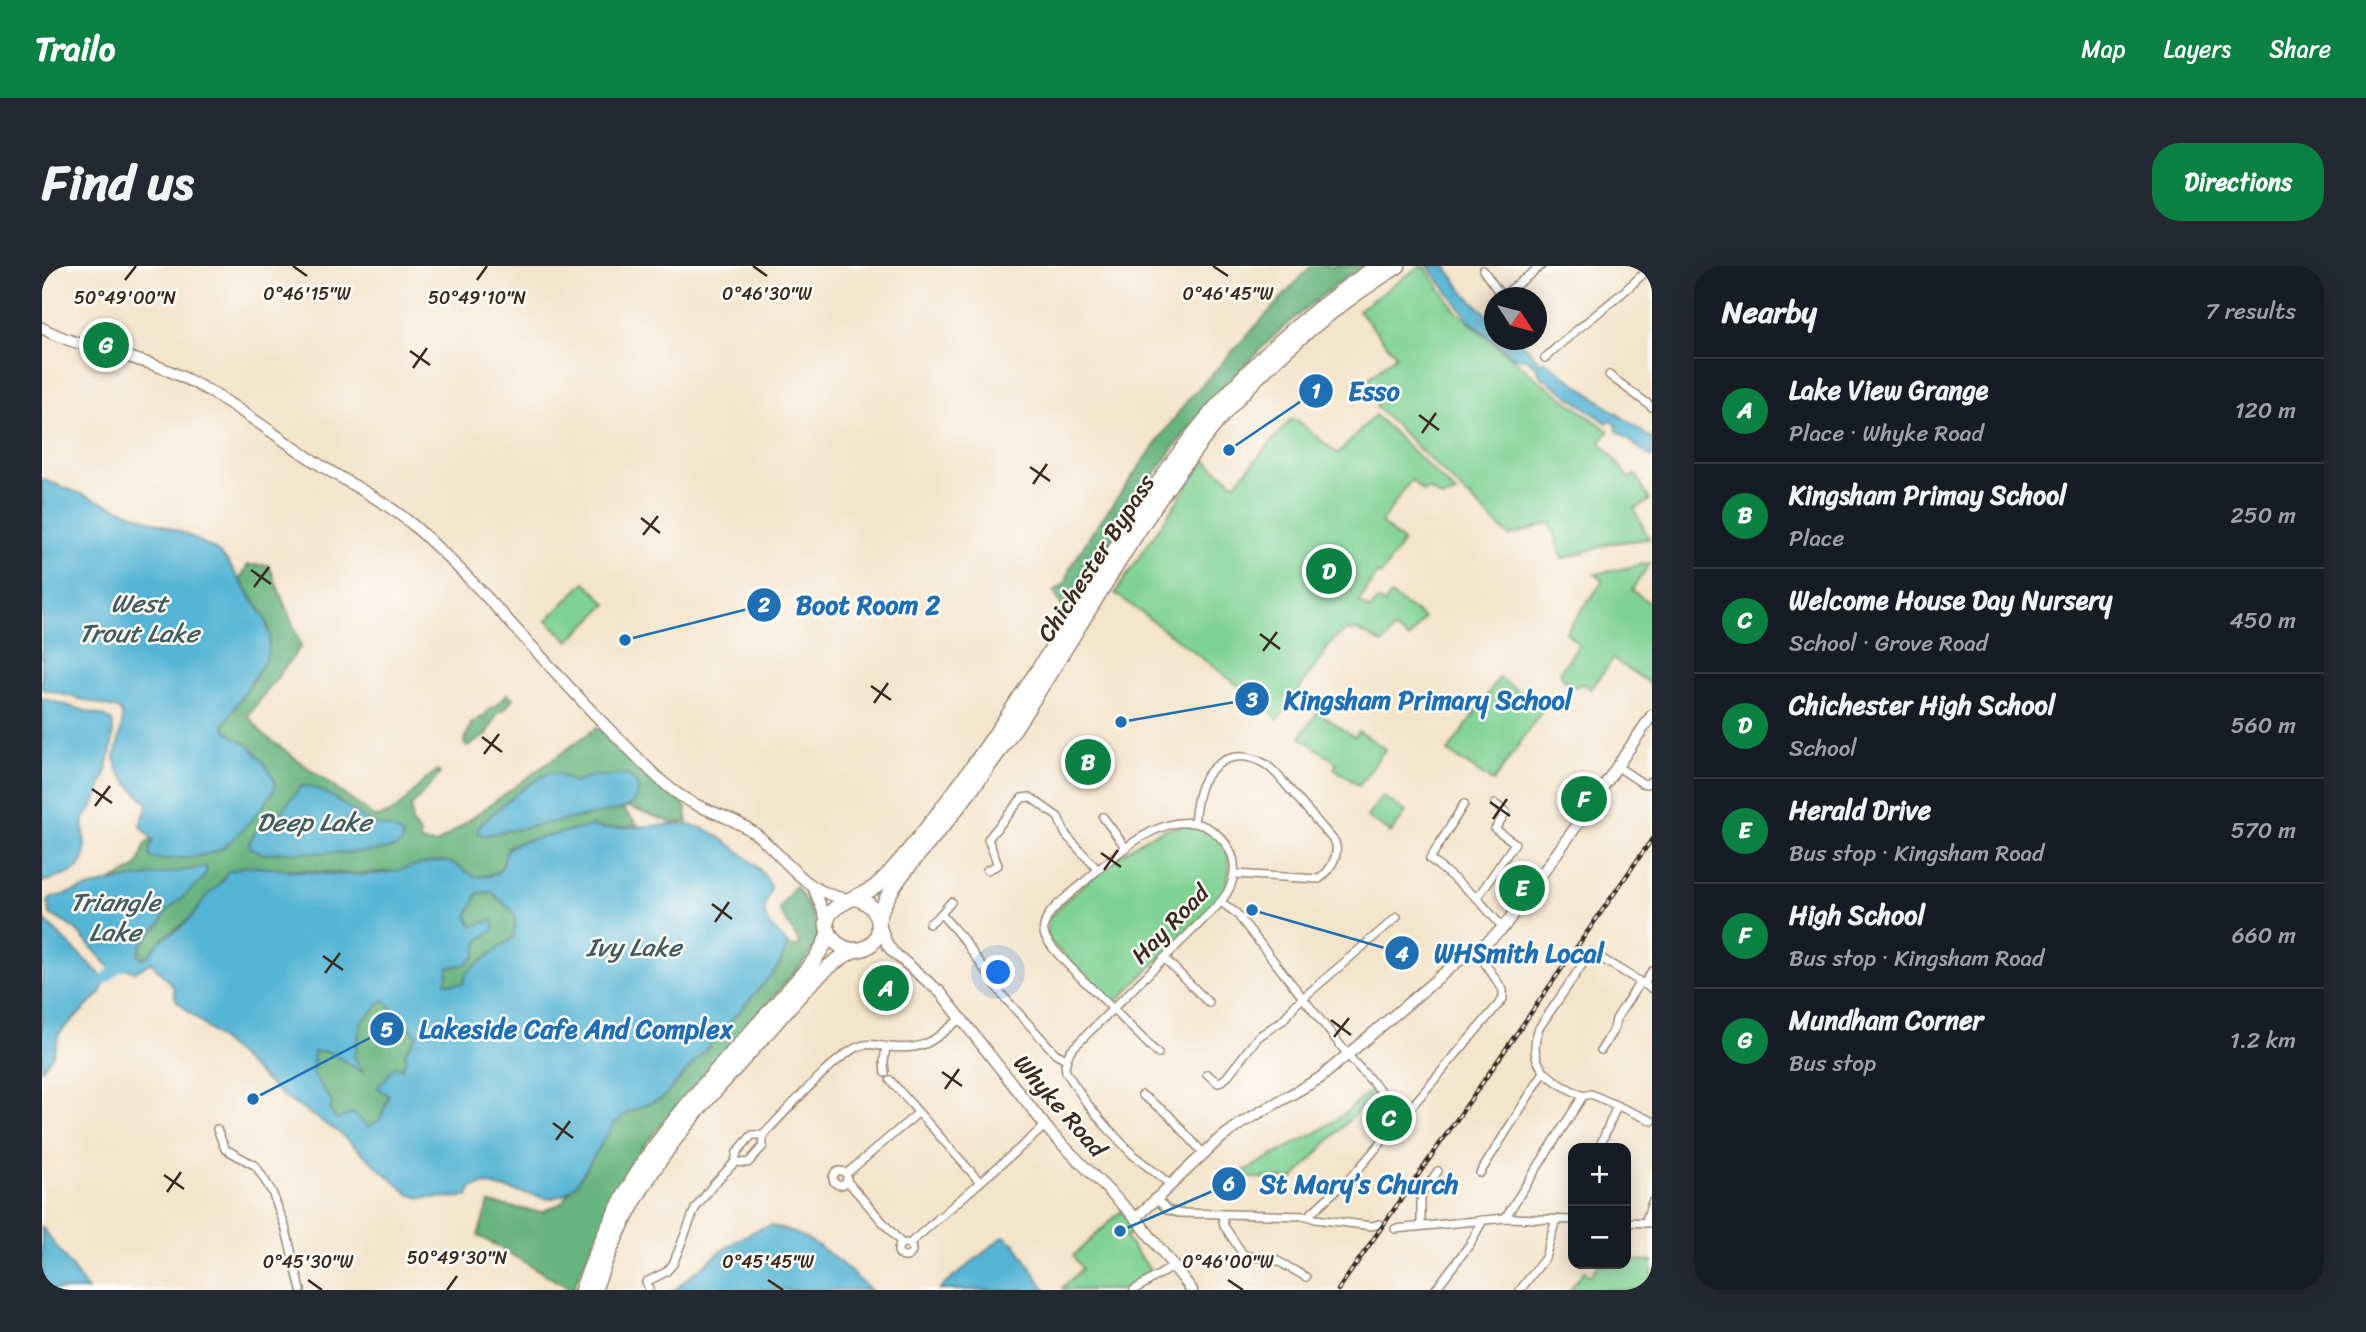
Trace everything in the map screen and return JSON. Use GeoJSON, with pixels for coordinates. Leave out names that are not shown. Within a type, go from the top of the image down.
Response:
{"type":"FeatureCollection","features":[{"type":"Feature","properties":{"kind":"highway","name":"Chichester Bypass"},"geometry":{"type":"LineString","coordinates":[[851,899],[876,886],[894,868],[970,772],[1149,496],[1206,419],[1281,340],[1377,266]]}},
{"type":"Feature","properties":{"kind":"highway","name":"Chichester Bypass"},"geometry":{"type":"LineString","coordinates":[[879,919],[885,898],[960,804],[1001,747],[1156,505],[1209,432],[1248,387],[1287,350],[1358,292],[1398,266]]}},
{"type":"Feature","properties":{"kind":"highway"},"geometry":{"type":"LineString","coordinates":[[582,1290],[616,1211],[650,1155],[690,1103],[813,962],[824,945],[834,908],[851,899],[869,904],[879,919],[879,929],[873,941],[822,971],[679,1133],[655,1166],[626,1215],[594,1290]]}},
{"type":"Feature","properties":{"kind":"highway"},"geometry":{"type":"LineString","coordinates":[[829,928],[839,945],[858,949]]}},
{"type":"Feature","properties":{"kind":"main road"},"geometry":{"type":"LineString","coordinates":[[42,328],[73,341],[126,355],[187,379],[313,460],[377,497],[440,551],[499,610],[570,690],[663,782],[699,806],[728,817],[749,829],[814,888],[829,896],[851,899]]}},
{"type":"Feature","properties":{"kind":"main road"},"geometry":{"type":"LineString","coordinates":[[1136,1219],[1203,1153],[1243,1122],[1320,1078],[1457,962],[1503,928],[1652,715]]}},
{"type":"Feature","properties":{"kind":"main road"},"geometry":{"type":"LineString","coordinates":[[814,888],[829,928]]}},
{"type":"Feature","properties":{"kind":"main road","name":"Whyke Road"},"geometry":{"type":"LineString","coordinates":[[879,919],[888,946],[893,952],[941,993],[1045,1126],[1136,1219],[1192,1290]]}},
{"type":"Feature","properties":{"kind":"main road"},"geometry":{"type":"LineString","coordinates":[[858,949],[893,952]]}},
{"type":"Feature","properties":{"kind":"street"},"geometry":{"type":"LineString","coordinates":[[1515,287],[1541,266]]}},
{"type":"Feature","properties":{"kind":"street"},"geometry":{"type":"LineString","coordinates":[[1545,358],[1651,266]]}},
{"type":"Feature","properties":{"kind":"street"},"geometry":{"type":"LineString","coordinates":[[1483,270],[1496,287]]}},
{"type":"Feature","properties":{"kind":"street"},"geometry":{"type":"LineString","coordinates":[[1609,375],[1652,407]]}},
{"type":"Feature","properties":{"kind":"street"},"geometry":{"type":"LineString","coordinates":[[1158,1054],[1047,942],[1044,934],[1047,917],[1126,848],[1163,826],[1177,822],[1194,822],[1199,789],[1205,777],[1215,766],[1228,759],[1242,757],[1253,759],[1273,770],[1337,847],[1324,876],[1319,879],[1234,874]]}},
{"type":"Feature","properties":{"kind":"street"},"geometry":{"type":"LineString","coordinates":[[1618,767],[1642,783],[1647,784],[1652,780]]}},
{"type":"Feature","properties":{"kind":"street"},"geometry":{"type":"LineString","coordinates":[[987,870],[1001,864],[988,839],[1022,798],[1030,797],[1058,817],[1066,835],[1098,870]]}},
{"type":"Feature","properties":{"kind":"street"},"geometry":{"type":"LineString","coordinates":[[1464,804],[1430,859],[1476,898],[1503,928]]}},
{"type":"Feature","properties":{"kind":"street"},"geometry":{"type":"LineString","coordinates":[[1476,898],[1515,843],[1495,829],[1506,812],[1495,804]]}},
{"type":"Feature","properties":{"kind":"street"},"geometry":{"type":"LineString","coordinates":[[1103,817],[1126,848]]}},
{"type":"Feature","properties":{"kind":"street","name":"Hay Road"},"geometry":{"type":"LineString","coordinates":[[1066,1059],[1070,1051],[1221,902],[1229,889],[1234,874],[1233,858],[1224,841],[1204,825],[1194,822]]}},
{"type":"Feature","properties":{"kind":"street"},"geometry":{"type":"LineString","coordinates":[[929,924],[942,914],[951,902]]}},
{"type":"Feature","properties":{"kind":"street"},"geometry":{"type":"LineString","coordinates":[[1221,902],[1236,913],[1349,1055],[1403,1115]]}},
{"type":"Feature","properties":{"kind":"street"},"geometry":{"type":"LineString","coordinates":[[942,914],[1003,996],[1055,1054],[1066,1059],[1066,1072],[1103,1124],[1133,1155],[1171,1185]]}},
{"type":"Feature","properties":{"kind":"street"},"geometry":{"type":"LineString","coordinates":[[1208,1074],[1218,1083],[1226,1077],[1258,1037],[1283,1020],[1304,998],[1396,917]]}},
{"type":"Feature","properties":{"kind":"street"},"geometry":{"type":"LineString","coordinates":[[1308,1216],[1356,1172],[1503,999],[1503,990],[1476,950]]}},
{"type":"Feature","properties":{"kind":"street"},"geometry":{"type":"LineString","coordinates":[[1652,989],[1591,952],[1539,1028],[1534,1041],[1536,1055],[1544,1072],[1558,1084],[1583,1096],[1591,1094],[1652,1121]]}},
{"type":"Feature","properties":{"kind":"street"},"geometry":{"type":"LineString","coordinates":[[1164,958],[1209,1003]]}},
{"type":"Feature","properties":{"kind":"street"},"geometry":{"type":"LineString","coordinates":[[1601,1050],[1614,1029],[1616,1019],[1652,971]]}},
{"type":"Feature","properties":{"kind":"street"},"geometry":{"type":"LineString","coordinates":[[735,1162],[748,1163],[763,1146],[763,1135],[836,1062],[855,1048],[868,1044],[909,1049],[921,1047],[932,1042],[961,1018]]}},
{"type":"Feature","properties":{"kind":"street"},"geometry":{"type":"LineString","coordinates":[[886,1047],[888,1077],[979,1182]]}},
{"type":"Feature","properties":{"kind":"street"},"geometry":{"type":"LineString","coordinates":[[1480,1173],[1544,1072]]}},
{"type":"Feature","properties":{"kind":"street"},"geometry":{"type":"LineString","coordinates":[[1142,1095],[1168,1114],[1203,1153]]}},
{"type":"Feature","properties":{"kind":"street"},"geometry":{"type":"LineString","coordinates":[[1505,1218],[1583,1096]]}},
{"type":"Feature","properties":{"kind":"street"},"geometry":{"type":"LineString","coordinates":[[1601,1143],[1617,1106]]}},
{"type":"Feature","properties":{"kind":"street"},"geometry":{"type":"LineString","coordinates":[[918,1113],[846,1178],[905,1244],[1045,1126]]}},
{"type":"Feature","properties":{"kind":"street"},"geometry":{"type":"LineString","coordinates":[[217,1129],[225,1149],[256,1166],[272,1192],[285,1226],[301,1290]]}},
{"type":"Feature","properties":{"kind":"street"},"geometry":{"type":"LineString","coordinates":[[649,1290],[646,1282],[666,1272],[673,1264],[695,1209],[735,1162],[737,1152],[752,1135],[763,1135]]}},
{"type":"Feature","properties":{"kind":"street"},"geometry":{"type":"LineString","coordinates":[[1421,1226],[1421,1194],[1438,1171]]}},
{"type":"Feature","properties":{"kind":"street"},"geometry":{"type":"LineString","coordinates":[[1156,1199],[1171,1212],[1308,1216],[1361,1225],[1379,1224]]}},
{"type":"Feature","properties":{"kind":"street"},"geometry":{"type":"LineString","coordinates":[[1631,1222],[1649,1223],[1652,1202]]}},
{"type":"Feature","properties":{"kind":"street"},"geometry":{"type":"LineString","coordinates":[[1222,1214],[1224,1226],[1243,1254],[1276,1260],[1306,1277]]}},
{"type":"Feature","properties":{"kind":"street"},"geometry":{"type":"LineString","coordinates":[[1395,1229],[1505,1218],[1568,1220]]}},
{"type":"Feature","properties":{"kind":"street"},"geometry":{"type":"LineString","coordinates":[[1520,1290],[1545,1258],[1556,1219]]}},
{"type":"Feature","properties":{"kind":"street"},"geometry":{"type":"LineString","coordinates":[[1436,1290],[1483,1220]]}},
{"type":"Feature","properties":{"kind":"street"},"geometry":{"type":"LineString","coordinates":[[1134,1290],[1172,1267]]}},
{"type":"Feature","properties":{"kind":"green space"},"geometry":{"type":"Polygon","coordinates":[[[1311,266],[1364,266],[1280,331],[1229,381],[1162,464],[1114,535],[1070,609],[1064,610],[1054,592],[1066,582],[1070,568],[1093,531],[1187,401],[1311,266]]]}},
{"type":"Feature","properties":{"kind":"green space"},"geometry":{"type":"Polygon","coordinates":[[[1420,266],[1424,266],[1456,311],[1484,335],[1484,350],[1502,350],[1533,376],[1609,431],[1601,442],[1629,478],[1636,475],[1650,500],[1634,509],[1649,539],[1612,543],[1562,559],[1550,523],[1509,536],[1376,407],[1377,401],[1361,385],[1396,355],[1358,310],[1420,266]]]}},
{"type":"Feature","properties":{"kind":"green space"},"geometry":{"type":"Polygon","coordinates":[[[1375,415],[1457,494],[1442,498],[1428,489],[1424,492],[1411,480],[1381,523],[1403,542],[1381,575],[1377,573],[1359,602],[1370,610],[1377,600],[1384,604],[1391,595],[1424,618],[1409,639],[1394,629],[1383,644],[1357,630],[1347,631],[1334,639],[1278,720],[1267,707],[1115,593],[1205,460],[1235,484],[1290,420],[1296,420],[1338,454],[1375,415]]]}},
{"type":"Feature","properties":{"kind":"green space"},"geometry":{"type":"Polygon","coordinates":[[[1650,563],[1632,590],[1652,605],[1652,685],[1613,659],[1591,689],[1584,684],[1574,687],[1563,679],[1560,671],[1579,645],[1566,632],[1603,581],[1595,574],[1650,563]]]}},
{"type":"Feature","properties":{"kind":"green space"},"geometry":{"type":"Polygon","coordinates":[[[248,565],[269,565],[301,646],[248,716],[263,734],[374,817],[393,811],[429,776],[438,771],[440,774],[411,807],[412,824],[420,833],[420,842],[436,844],[596,728],[604,731],[653,780],[685,805],[688,822],[670,822],[629,807],[637,795],[636,782],[589,777],[575,783],[563,776],[485,835],[623,809],[638,825],[602,829],[592,826],[511,845],[507,849],[501,869],[495,874],[475,877],[395,871],[351,874],[246,866],[206,898],[193,915],[154,947],[149,956],[142,956],[138,949],[144,939],[162,922],[164,913],[202,880],[109,882],[137,866],[145,846],[152,839],[150,849],[224,846],[266,802],[275,781],[254,751],[224,729],[226,720],[263,663],[269,639],[263,614],[240,579],[248,565]]]}},
{"type":"Feature","properties":{"kind":"green space"},"geometry":{"type":"Polygon","coordinates":[[[585,582],[607,604],[569,641],[547,620],[585,582]]]}},
{"type":"Feature","properties":{"kind":"green space"},"geometry":{"type":"Polygon","coordinates":[[[1499,678],[1544,708],[1493,782],[1448,752],[1499,678]]]}},
{"type":"Feature","properties":{"kind":"green space"},"geometry":{"type":"Polygon","coordinates":[[[507,694],[513,698],[506,708],[497,714],[487,735],[467,747],[464,743],[471,724],[496,706],[507,694]]]}},
{"type":"Feature","properties":{"kind":"green space"},"geometry":{"type":"Polygon","coordinates":[[[1318,712],[1354,737],[1359,731],[1385,749],[1359,786],[1334,768],[1337,763],[1300,737],[1318,712]]]}},
{"type":"Feature","properties":{"kind":"green space"},"geometry":{"type":"Polygon","coordinates":[[[1382,796],[1406,812],[1391,833],[1367,817],[1382,796]]]}},
{"type":"Feature","properties":{"kind":"green space"},"geometry":{"type":"Polygon","coordinates":[[[1188,824],[1209,831],[1223,845],[1229,863],[1224,891],[1219,900],[1118,1000],[1106,999],[1051,942],[1047,936],[1047,922],[1081,886],[1144,839],[1160,831],[1188,824]]]}},
{"type":"Feature","properties":{"kind":"green space"},"geometry":{"type":"Polygon","coordinates":[[[795,886],[808,905],[815,922],[815,947],[643,1147],[608,1212],[572,1290],[478,1235],[489,1203],[541,1212],[562,1203],[614,1124],[628,1112],[663,1098],[774,972],[781,962],[787,944],[796,948],[800,944],[779,909],[795,886]]]}},
{"type":"Feature","properties":{"kind":"green space"},"geometry":{"type":"Polygon","coordinates":[[[492,892],[515,914],[514,937],[467,972],[463,984],[444,983],[449,967],[464,965],[473,926],[467,917],[478,893],[492,892]]]}},
{"type":"Feature","properties":{"kind":"green space"},"geometry":{"type":"Polygon","coordinates":[[[384,1000],[417,1035],[405,1053],[407,1058],[401,1069],[379,1088],[389,1096],[380,1120],[368,1127],[337,1120],[313,1074],[314,1052],[328,1051],[362,1071],[353,1057],[362,1021],[384,1000]]]}},
{"type":"Feature","properties":{"kind":"green space"},"geometry":{"type":"Polygon","coordinates":[[[1374,1087],[1377,1090],[1293,1179],[1252,1178],[1242,1172],[1319,1131],[1344,1114],[1374,1087]]]}},
{"type":"Feature","properties":{"kind":"green space"},"geometry":{"type":"Polygon","coordinates":[[[1121,1211],[1137,1226],[1125,1238],[1150,1269],[1127,1290],[1064,1290],[1062,1288],[1082,1269],[1073,1256],[1121,1211]]]}},
{"type":"Feature","properties":{"kind":"green space"},"geometry":{"type":"Polygon","coordinates":[[[1631,1260],[1652,1261],[1652,1290],[1570,1290],[1584,1271],[1590,1276],[1595,1269],[1631,1269],[1631,1260]]]}},
{"type":"Feature","properties":{"kind":"water"},"geometry":{"type":"Polygon","coordinates":[[[1428,266],[1446,266],[1463,291],[1484,312],[1484,333],[1471,322],[1428,266]]]}},
{"type":"Feature","properties":{"kind":"water"},"geometry":{"type":"Polygon","coordinates":[[[1505,350],[1530,350],[1539,361],[1545,361],[1652,439],[1652,458],[1616,430],[1618,426],[1610,420],[1607,423],[1541,376],[1537,367],[1526,359],[1516,359],[1505,350]]]}},
{"type":"Feature","properties":{"kind":"water","name":"West Trout Lake"},"geometry":{"type":"Polygon","coordinates":[[[42,479],[186,534],[216,550],[227,561],[265,619],[270,637],[267,657],[224,725],[231,735],[248,745],[255,753],[269,770],[275,785],[268,800],[251,820],[219,850],[184,858],[150,857],[153,840],[140,825],[148,804],[117,768],[115,757],[122,715],[118,709],[42,689],[42,479]]]}},
{"type":"Feature","properties":{"kind":"water"},"geometry":{"type":"Polygon","coordinates":[[[42,698],[106,717],[112,721],[113,739],[98,796],[85,817],[85,851],[82,864],[70,874],[42,882],[42,698]]]}},
{"type":"Feature","properties":{"kind":"water"},"geometry":{"type":"Polygon","coordinates":[[[549,773],[558,774],[575,783],[592,776],[627,775],[636,783],[638,793],[633,802],[623,809],[485,835],[478,833],[478,827],[503,805],[529,784],[549,773]]]}},
{"type":"Feature","properties":{"kind":"water","name":"Deep Lake"},"geometry":{"type":"Polygon","coordinates":[[[301,786],[330,795],[374,824],[397,831],[403,837],[401,844],[380,850],[343,852],[265,854],[250,848],[249,843],[258,828],[268,829],[301,786]]]}},
{"type":"Feature","properties":{"kind":"water","name":"Ivy Lake"},"geometry":{"type":"Polygon","coordinates":[[[681,824],[704,829],[723,840],[753,864],[767,880],[770,891],[765,906],[766,918],[785,940],[786,951],[774,972],[663,1098],[628,1112],[614,1124],[575,1186],[565,1194],[550,1199],[485,1184],[471,1188],[468,1197],[421,1198],[409,1194],[338,1132],[285,1098],[176,1000],[173,986],[151,962],[136,972],[125,968],[113,971],[75,929],[50,914],[48,902],[51,898],[109,882],[206,867],[207,871],[202,880],[165,913],[162,922],[141,944],[138,955],[141,958],[149,956],[159,942],[189,920],[227,872],[246,866],[368,875],[443,861],[483,877],[502,868],[505,854],[513,845],[592,826],[602,829],[681,824]],[[492,892],[478,893],[467,917],[473,926],[493,920],[495,929],[478,941],[475,957],[464,965],[449,967],[445,983],[463,984],[467,972],[514,937],[515,914],[492,892]],[[384,1000],[362,1021],[354,1057],[364,1073],[328,1051],[314,1052],[313,1074],[332,1102],[330,1111],[337,1120],[353,1113],[368,1127],[380,1120],[389,1096],[378,1088],[395,1066],[401,1069],[407,1058],[405,1053],[417,1035],[384,1000]]]}},
{"type":"Feature","properties":{"kind":"water"},"geometry":{"type":"Polygon","coordinates":[[[42,918],[105,979],[101,993],[60,1032],[52,1056],[42,1069],[42,918]]]}},
{"type":"Feature","properties":{"kind":"water"},"geometry":{"type":"Polygon","coordinates":[[[771,1226],[813,1242],[870,1290],[674,1290],[734,1242],[771,1226]]]}},
{"type":"Feature","properties":{"kind":"water"},"geometry":{"type":"Polygon","coordinates":[[[42,1227],[88,1290],[42,1290],[42,1227]]]}},
{"type":"Feature","properties":{"kind":"water"},"geometry":{"type":"Polygon","coordinates":[[[1004,1236],[1015,1244],[1046,1290],[938,1290],[1004,1236]]]}},
{"type":"Feature","properties":{"kind":"waterway"},"geometry":{"type":"LineString","coordinates":[[105,979],[118,967],[125,965]]}},
{"type":"Feature","properties":{"kind":"railway"},"geometry":{"type":"LineString","coordinates":[[1338,1290],[1652,839]]}},
{"type":"Feature","properties":{"kind":"place","name":"Mundham Corner"},"geometry":{"type":"Point","coordinates":[106,345]}},
{"type":"Feature","properties":{"kind":"place","name":"Esso"},"geometry":{"type":"Point","coordinates":[1229,450]}},
{"type":"Feature","properties":{"kind":"place","name":"Chichester High School"},"geometry":{"type":"Point","coordinates":[1329,571]}},
{"type":"Feature","properties":{"kind":"place","name":"Boot Room 2"},"geometry":{"type":"Point","coordinates":[625,640]}},
{"type":"Feature","properties":{"kind":"place","name":"Kingsham Primary School"},"geometry":{"type":"Point","coordinates":[1121,722]}},
{"type":"Feature","properties":{"kind":"place","name":"Kingsham Primay School"},"geometry":{"type":"Point","coordinates":[1088,762]}},
{"type":"Feature","properties":{"kind":"place","name":"High School"},"geometry":{"type":"Point","coordinates":[1584,799]}},
{"type":"Feature","properties":{"kind":"place","name":"Herald Drive"},"geometry":{"type":"Point","coordinates":[1522,888]}},
{"type":"Feature","properties":{"kind":"place","name":"WHSmith Local"},"geometry":{"type":"Point","coordinates":[1252,910]}},
{"type":"Feature","properties":{"kind":"place","name":"Lake View Grange"},"geometry":{"type":"Point","coordinates":[886,988]}},
{"type":"Feature","properties":{"kind":"place","name":"Lakeside Cafe And Complex"},"geometry":{"type":"Point","coordinates":[253,1099]}},
{"type":"Feature","properties":{"kind":"place","name":"Welcome House Day Nursery"},"geometry":{"type":"Point","coordinates":[1389,1118]}},
{"type":"Feature","properties":{"kind":"place","name":"St Mary’s Church"},"geometry":{"type":"Point","coordinates":[1120,1231]}},
{"type":"Feature","properties":{"kind":"water label","name":"Triangle Lake"},"geometry":{"type":"Point","coordinates":[115,917]}}]}
